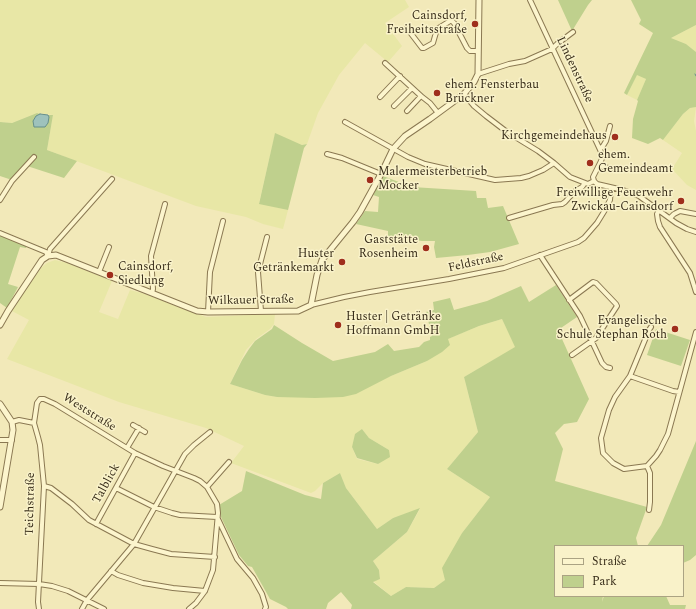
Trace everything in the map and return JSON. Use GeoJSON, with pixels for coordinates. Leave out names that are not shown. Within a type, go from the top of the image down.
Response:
{"type":"FeatureCollection","features":[{"type":"Feature","properties":{"kind":"street"},"geometry":{"type":"LineString","coordinates":[[479,0],[478,74],[509,64],[525,61],[552,49],[573,32]]}},
{"type":"Feature","properties":{"kind":"street","name":"Lindenstraße"},"geometry":{"type":"LineString","coordinates":[[530,0],[603,156],[593,178],[594,181]]}},
{"type":"Feature","properties":{"kind":"street"},"geometry":{"type":"LineString","coordinates":[[406,29],[422,48],[424,48],[433,43],[437,29],[452,21],[467,48],[470,51],[478,51]]}},
{"type":"Feature","properties":{"kind":"street"},"geometry":{"type":"LineString","coordinates":[[385,63],[430,103],[438,113]]}},
{"type":"Feature","properties":{"kind":"street","name":"Wilkauer Straße"},"geometry":{"type":"LineString","coordinates":[[48,256],[56,255],[197,310],[208,312],[298,311],[311,305],[317,274],[322,260],[357,217],[393,149],[405,136],[430,120],[464,94],[474,82],[478,74]]}},
{"type":"Feature","properties":{"kind":"street"},"geometry":{"type":"LineString","coordinates":[[380,97],[400,76]]}},
{"type":"Feature","properties":{"kind":"street"},"geometry":{"type":"LineString","coordinates":[[394,106],[412,88]]}},
{"type":"Feature","properties":{"kind":"street"},"geometry":{"type":"LineString","coordinates":[[464,94],[474,106],[486,116],[507,132],[554,163],[570,177],[588,184],[594,181],[597,184],[623,190],[639,196],[676,223],[696,232]]}},
{"type":"Feature","properties":{"kind":"street"},"geometry":{"type":"LineString","coordinates":[[407,111],[421,96]]}},
{"type":"Feature","properties":{"kind":"street"},"geometry":{"type":"LineString","coordinates":[[345,122],[408,157],[425,164],[495,180],[529,176],[554,163]]}},
{"type":"Feature","properties":{"kind":"street","name":"Lindenstraße"},"geometry":{"type":"LineString","coordinates":[[600,148],[606,141],[610,126]]}},
{"type":"Feature","properties":{"kind":"street"},"geometry":{"type":"LineString","coordinates":[[327,154],[342,158],[381,174]]}},
{"type":"Feature","properties":{"kind":"street"},"geometry":{"type":"LineString","coordinates":[[0,200],[12,181],[34,157]]}},
{"type":"Feature","properties":{"kind":"street"},"geometry":{"type":"LineString","coordinates":[[599,166],[613,169]]}},
{"type":"Feature","properties":{"kind":"street"},"geometry":{"type":"LineString","coordinates":[[0,325],[42,260],[48,256],[50,249],[112,179]]}},
{"type":"Feature","properties":{"kind":"street"},"geometry":{"type":"LineString","coordinates":[[509,218],[553,205],[562,204],[585,183]]}},
{"type":"Feature","properties":{"kind":"street","name":"Feldstraße"},"geometry":{"type":"LineString","coordinates":[[311,305],[370,292],[504,268],[578,242],[584,238],[604,212],[610,200],[611,188]]}},
{"type":"Feature","properties":{"kind":"street"},"geometry":{"type":"LineString","coordinates":[[152,293],[151,256],[165,204]]}},
{"type":"Feature","properties":{"kind":"street"},"geometry":{"type":"LineString","coordinates":[[659,210],[657,214],[660,227],[690,274],[696,292]]}},
{"type":"Feature","properties":{"kind":"street"},"geometry":{"type":"LineString","coordinates":[[670,218],[680,211],[696,214]]}},
{"type":"Feature","properties":{"kind":"street"},"geometry":{"type":"LineString","coordinates":[[208,312],[210,272],[223,221]]}},
{"type":"Feature","properties":{"kind":"street"},"geometry":{"type":"LineString","coordinates":[[0,233],[46,252],[48,256]]}},
{"type":"Feature","properties":{"kind":"street"},"geometry":{"type":"LineString","coordinates":[[261,311],[258,272],[267,237]]}},
{"type":"Feature","properties":{"kind":"street"},"geometry":{"type":"LineString","coordinates":[[99,272],[109,247]]}},
{"type":"Feature","properties":{"kind":"street"},"geometry":{"type":"LineString","coordinates":[[540,255],[580,316],[602,363],[606,367],[610,368]]}},
{"type":"Feature","properties":{"kind":"street"},"geometry":{"type":"LineString","coordinates":[[569,300],[593,282],[596,283],[617,306],[596,338],[572,355]]}},
{"type":"Feature","properties":{"kind":"street"},"geometry":{"type":"LineString","coordinates":[[651,328],[630,376],[615,397],[609,410],[601,438],[603,453],[613,463],[624,469],[647,466],[656,456],[666,439],[696,332]]}},
{"type":"Feature","properties":{"kind":"street"},"geometry":{"type":"LineString","coordinates":[[630,376],[679,392]]}},
{"type":"Feature","properties":{"kind":"street","name":"Weststraße"},"geometry":{"type":"LineString","coordinates":[[34,423],[37,403],[40,399],[44,399],[55,404],[135,453],[200,481],[207,487],[217,504],[217,517]]}},
{"type":"Feature","properties":{"kind":"street"},"geometry":{"type":"LineString","coordinates":[[0,404],[12,422],[13,430],[0,507]]}},
{"type":"Feature","properties":{"kind":"street"},"geometry":{"type":"LineString","coordinates":[[12,422],[19,420],[34,423]]}},
{"type":"Feature","properties":{"kind":"street","name":"Teichstraße"},"geometry":{"type":"LineString","coordinates":[[34,423],[40,445],[44,486],[38,602],[39,609]]}},
{"type":"Feature","properties":{"kind":"street","name":"Weststraße"},"geometry":{"type":"LineString","coordinates":[[133,425],[145,432]]}},
{"type":"Feature","properties":{"kind":"street"},"geometry":{"type":"LineString","coordinates":[[126,448],[139,428]]}},
{"type":"Feature","properties":{"kind":"street"},"geometry":{"type":"LineString","coordinates":[[82,609],[87,600],[134,544],[185,454],[210,432]]}},
{"type":"Feature","properties":{"kind":"street"},"geometry":{"type":"LineString","coordinates":[[0,440],[12,440]]}},
{"type":"Feature","properties":{"kind":"street","name":"Talblick"},"geometry":{"type":"LineString","coordinates":[[96,524],[135,453]]}},
{"type":"Feature","properties":{"kind":"street"},"geometry":{"type":"LineString","coordinates":[[207,487],[229,462]]}},
{"type":"Feature","properties":{"kind":"street"},"geometry":{"type":"LineString","coordinates":[[647,466],[650,473],[649,510]]}},
{"type":"Feature","properties":{"kind":"street"},"geometry":{"type":"LineString","coordinates":[[44,486],[51,488],[72,504],[88,520],[134,544],[171,554],[215,557]]}},
{"type":"Feature","properties":{"kind":"street"},"geometry":{"type":"LineString","coordinates":[[116,488],[154,507],[180,515],[217,517]]}},
{"type":"Feature","properties":{"kind":"street"},"geometry":{"type":"LineString","coordinates":[[189,609],[196,603],[205,591],[213,570],[217,517]]}},
{"type":"Feature","properties":{"kind":"street"},"geometry":{"type":"LineString","coordinates":[[217,517],[237,559],[253,578],[262,594],[266,607],[265,609]]}},
{"type":"Feature","properties":{"kind":"street"},"geometry":{"type":"LineString","coordinates":[[111,571],[143,583],[205,591]]}},
{"type":"Feature","properties":{"kind":"street"},"geometry":{"type":"LineString","coordinates":[[0,583],[39,584],[68,591],[104,609]]}},
{"type":"Feature","properties":{"kind":"shaded area"},"geometry":{"type":"Polygon","coordinates":[[[0,0],[405,0],[409,7],[385,23],[402,46],[388,62],[365,43],[339,75],[318,113],[307,144],[302,145],[275,134],[259,203],[288,210],[283,229],[263,224],[246,217],[196,206],[47,150],[53,115],[37,113],[12,123],[0,122],[0,0]]]}},
{"type":"Feature","properties":{"kind":"shaded area"},"geometry":{"type":"Polygon","coordinates":[[[696,25],[696,52],[686,44],[671,38],[696,25]]]}},
{"type":"Feature","properties":{"kind":"shaded area"},"geometry":{"type":"Polygon","coordinates":[[[637,74],[646,79],[637,100],[627,95],[637,74]]]}},
{"type":"Feature","properties":{"kind":"shaded area"},"geometry":{"type":"Polygon","coordinates":[[[696,107],[694,121],[696,131],[696,190],[687,185],[672,169],[682,153],[663,140],[683,114],[690,108],[696,107]]]}},
{"type":"Feature","properties":{"kind":"shaded area"},"geometry":{"type":"Polygon","coordinates":[[[55,260],[67,263],[112,281],[99,312],[118,319],[130,290],[145,294],[206,317],[275,314],[274,324],[270,329],[256,339],[246,350],[230,384],[265,395],[277,397],[288,397],[391,376],[427,361],[447,339],[479,326],[502,319],[516,347],[464,377],[478,432],[447,469],[490,497],[462,533],[445,580],[434,588],[406,587],[391,596],[373,581],[380,579],[379,570],[373,561],[407,532],[420,509],[393,518],[377,529],[346,488],[340,473],[323,483],[311,493],[231,463],[244,446],[206,428],[119,402],[7,359],[29,320],[12,311],[41,268],[47,263],[55,260]],[[362,429],[352,447],[357,459],[378,464],[389,450],[369,438],[362,429]]]}},
{"type":"Feature","properties":{"kind":"green space"},"geometry":{"type":"Polygon","coordinates":[[[558,0],[592,0],[572,31],[558,0]]]}},
{"type":"Feature","properties":{"kind":"green space"},"geometry":{"type":"Polygon","coordinates":[[[631,0],[696,0],[696,25],[671,38],[686,44],[696,52],[696,107],[690,108],[683,114],[663,140],[660,138],[648,144],[632,138],[633,119],[637,100],[646,79],[637,75],[627,95],[624,93],[653,33],[639,24],[641,20],[631,0]]]}},
{"type":"Feature","properties":{"kind":"green space"},"geometry":{"type":"Polygon","coordinates":[[[37,113],[40,114],[36,116],[34,127],[45,127],[49,117],[48,115],[53,115],[47,150],[77,161],[64,178],[24,165],[12,180],[0,176],[0,122],[12,123],[37,113]]]}},
{"type":"Feature","properties":{"kind":"green space"},"geometry":{"type":"Polygon","coordinates":[[[275,133],[302,145],[307,144],[304,148],[288,210],[259,204],[275,133]]]}},
{"type":"Feature","properties":{"kind":"green space"},"geometry":{"type":"Polygon","coordinates":[[[383,176],[412,187],[476,191],[477,198],[486,198],[488,208],[503,206],[519,244],[490,252],[436,258],[434,247],[435,241],[422,241],[388,236],[388,231],[356,224],[365,211],[378,212],[379,197],[373,195],[383,176]]]}},
{"type":"Feature","properties":{"kind":"green space"},"geometry":{"type":"Polygon","coordinates":[[[0,235],[27,245],[26,248],[20,247],[8,284],[18,287],[7,308],[0,303],[0,235]]]}},
{"type":"Feature","properties":{"kind":"green space"},"geometry":{"type":"Polygon","coordinates":[[[556,285],[577,317],[558,330],[589,399],[577,422],[564,424],[555,433],[563,449],[555,481],[647,507],[636,538],[638,545],[554,545],[554,597],[603,597],[602,602],[604,597],[666,597],[670,605],[686,605],[685,609],[351,609],[352,605],[341,592],[328,603],[326,609],[288,609],[270,599],[252,567],[248,566],[239,555],[221,517],[219,505],[242,491],[246,471],[305,495],[321,499],[323,483],[340,473],[346,488],[377,529],[393,518],[420,508],[407,532],[373,561],[379,570],[380,579],[373,582],[391,596],[406,587],[434,588],[445,580],[442,568],[462,533],[490,497],[447,469],[478,432],[464,377],[515,347],[502,319],[479,326],[448,339],[450,345],[427,361],[391,376],[356,394],[343,397],[315,398],[277,397],[265,395],[230,384],[242,360],[255,341],[272,329],[274,325],[333,361],[375,352],[388,344],[394,351],[419,347],[424,342],[430,340],[430,337],[432,336],[426,312],[434,310],[433,302],[450,298],[454,310],[487,301],[521,286],[529,302],[556,285]]]}},
{"type":"Feature","properties":{"kind":"green space"},"geometry":{"type":"Polygon","coordinates":[[[656,329],[690,340],[681,366],[647,355],[656,329]]]}},
{"type":"Feature","properties":{"kind":"green space"},"geometry":{"type":"Polygon","coordinates":[[[362,429],[369,438],[389,450],[390,457],[378,464],[357,458],[352,447],[355,434],[362,429]]]}},
{"type":"Feature","properties":{"kind":"green space"},"geometry":{"type":"Polygon","coordinates":[[[696,441],[696,555],[684,563],[684,545],[648,545],[661,525],[696,441]]]}},
{"type":"Feature","properties":{"kind":"water"},"geometry":{"type":"Polygon","coordinates":[[[40,114],[48,115],[48,123],[45,127],[34,127],[33,121],[36,116],[40,114]]]}},
{"type":"Feature","properties":{"kind":"place","name":"Cainsdorf, Freiheitsstraße"},"geometry":{"type":"Point","coordinates":[475,24]}},
{"type":"Feature","properties":{"kind":"place","name":"ehem. Fensterbau Brückner"},"geometry":{"type":"Point","coordinates":[437,93]}},
{"type":"Feature","properties":{"kind":"place","name":"Kirchgemeindehaus"},"geometry":{"type":"Point","coordinates":[615,137]}},
{"type":"Feature","properties":{"kind":"place","name":"ehem. Gemeindeamt"},"geometry":{"type":"Point","coordinates":[590,163]}},
{"type":"Feature","properties":{"kind":"place","name":"Malermeisterbetrieb Mocker"},"geometry":{"type":"Point","coordinates":[370,180]}},
{"type":"Feature","properties":{"kind":"place","name":"Freiwillige Feuerwehr Zwickau-Cainsdorf"},"geometry":{"type":"Point","coordinates":[681,201]}},
{"type":"Feature","properties":{"kind":"place","name":"Gaststätte Rosenheim"},"geometry":{"type":"Point","coordinates":[426,248]}},
{"type":"Feature","properties":{"kind":"place","name":"Huster Getränkemarkt"},"geometry":{"type":"Point","coordinates":[342,262]}},
{"type":"Feature","properties":{"kind":"place","name":"Cainsdorf, Siedlung"},"geometry":{"type":"Point","coordinates":[110,275]}},
{"type":"Feature","properties":{"kind":"place","name":"Huster | Getränke Hoffmann GmbH"},"geometry":{"type":"Point","coordinates":[338,325]}},
{"type":"Feature","properties":{"kind":"place","name":"Evangelische Schule Stephan Roth"},"geometry":{"type":"Point","coordinates":[675,329]}}]}
